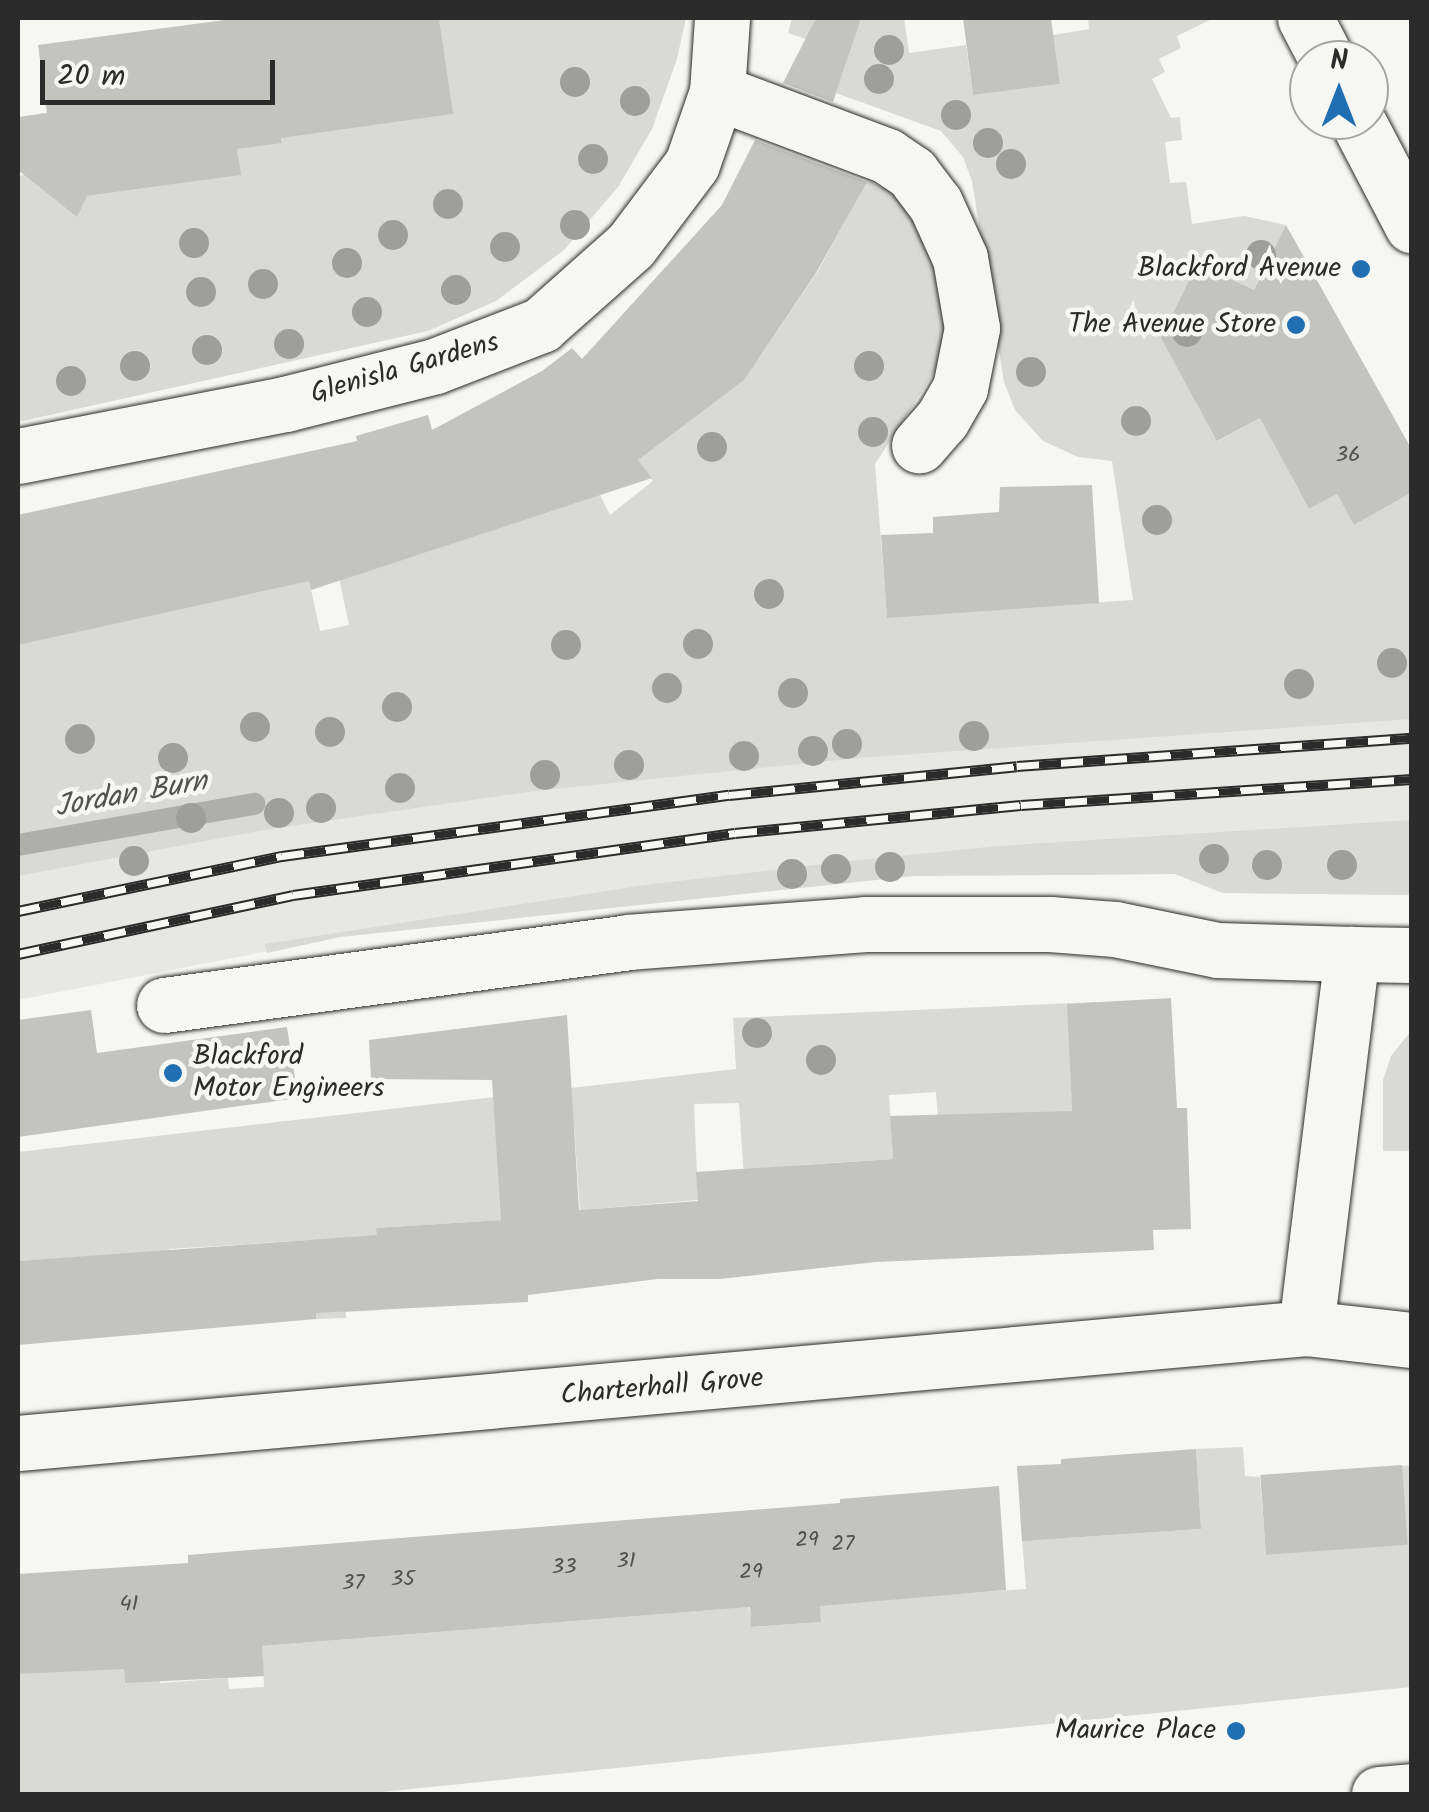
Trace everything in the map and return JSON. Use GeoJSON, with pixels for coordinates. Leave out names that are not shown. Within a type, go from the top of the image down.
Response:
{"type":"FeatureCollection","features":[{"type":"Feature","properties":{"kind":"street","name":"Glenisla Gardens"},"geometry":{"type":"LineString","coordinates":[[18,456],[304,399],[436,366],[541,326],[600,276],[664,207],[692,164],[716,92],[722,18]]}},
{"type":"Feature","properties":{"kind":"street"},"geometry":{"type":"LineString","coordinates":[[716,92],[887,156],[912,173],[935,203],[960,258],[972,328],[960,388],[919,446]]}},
{"type":"Feature","properties":{"kind":"street"},"geometry":{"type":"LineString","coordinates":[[1368,140],[1412,225]]}},
{"type":"Feature","properties":{"kind":"street"},"geometry":{"type":"LineString","coordinates":[[164,1005],[437,964],[626,942],[865,924],[1050,924],[1115,929],[1216,950],[1412,955]]}},
{"type":"Feature","properties":{"kind":"street"},"geometry":{"type":"LineString","coordinates":[[1306,1328],[1352,954]]}},
{"type":"Feature","properties":{"kind":"street","name":"Charterhall Grove"},"geometry":{"type":"LineString","coordinates":[[18,1443],[1306,1328],[1412,1340]]}},
{"type":"Feature","properties":{"kind":"street"},"geometry":{"type":"LineString","coordinates":[[1379,1794],[1412,1791]]}},
{"type":"Feature","properties":{"kind":"shaded area"},"geometry":{"type":"Polygon","coordinates":[[[439,18],[686,18],[677,59],[652,129],[618,187],[564,250],[496,301],[428,331],[18,422],[18,176],[44,172],[37,114],[47,113],[82,205],[87,196],[240,175],[237,149],[282,142],[275,93],[322,132],[452,114],[439,18]]]}},
{"type":"Feature","properties":{"kind":"shaded area"},"geometry":{"type":"Polygon","coordinates":[[[792,18],[904,18],[909,53],[966,45],[973,95],[1060,84],[1053,35],[1089,29],[1088,18],[1214,18],[1177,36],[1181,48],[1159,59],[1165,72],[1152,79],[1171,118],[1180,117],[1182,140],[1165,142],[1170,183],[1186,182],[1192,224],[1244,216],[1286,225],[1197,404],[1218,441],[1286,404],[1317,458],[1290,474],[1309,509],[1337,494],[1354,525],[1411,492],[1411,719],[858,758],[535,791],[264,830],[18,876],[18,645],[309,580],[320,631],[349,625],[338,573],[418,555],[598,491],[610,515],[653,481],[638,460],[758,359],[818,271],[867,181],[915,200],[956,338],[875,464],[887,617],[1133,600],[1112,461],[1078,457],[1043,441],[1015,410],[1004,382],[972,181],[963,157],[941,131],[836,93],[849,54],[788,33],[792,18]]]}},
{"type":"Feature","properties":{"kind":"shaded area"},"geometry":{"type":"Polygon","coordinates":[[[1411,561],[1411,895],[1223,893],[1175,874],[913,876],[340,937],[18,1000],[18,849],[1411,561]]]}},
{"type":"Feature","properties":{"kind":"shaded area"},"geometry":{"type":"Polygon","coordinates":[[[1411,820],[1411,895],[1223,893],[1175,874],[913,876],[340,937],[267,953],[265,944],[645,885],[849,861],[998,846],[1411,820]]]}},
{"type":"Feature","properties":{"kind":"shaded area"},"geometry":{"type":"Polygon","coordinates":[[[1097,1002],[1099,1036],[1069,1038],[1072,1111],[948,1258],[936,1092],[889,1095],[893,1159],[797,1165],[744,1180],[739,1103],[694,1104],[698,1200],[580,1210],[574,1126],[501,1220],[377,1228],[381,1310],[346,1312],[346,1318],[316,1319],[310,1240],[169,1249],[175,1328],[128,1254],[18,1261],[18,1152],[736,1069],[733,1018],[1097,1002]]]}},
{"type":"Feature","properties":{"kind":"shaded area"},"geometry":{"type":"Polygon","coordinates":[[[1411,1031],[1411,1151],[1383,1151],[1383,1080],[1391,1056],[1411,1031]]]}},
{"type":"Feature","properties":{"kind":"shaded area"},"geometry":{"type":"Polygon","coordinates":[[[1243,1447],[1245,1476],[1260,1477],[1266,1555],[1402,1466],[1411,1465],[1411,1687],[362,1794],[18,1794],[18,1674],[124,1667],[125,1683],[151,1571],[160,1683],[228,1678],[229,1689],[264,1687],[262,1646],[749,1607],[752,1627],[821,1622],[815,1541],[828,1603],[1026,1589],[1020,1513],[1066,1538],[1201,1529],[1196,1449],[1243,1447]]]}},
{"type":"Feature","properties":{"kind":"building"},"geometry":{"type":"Polygon","coordinates":[[[239,18],[439,18],[453,114],[281,138],[282,143],[237,149],[241,175],[87,196],[77,217],[18,170],[18,117],[47,113],[38,45],[239,18]]]}},
{"type":"Feature","properties":{"kind":"building"},"geometry":{"type":"Polygon","coordinates":[[[816,18],[861,18],[833,102],[783,83],[816,18]]]}},
{"type":"Feature","properties":{"kind":"building"},"geometry":{"type":"Polygon","coordinates":[[[963,18],[1051,18],[1060,84],[973,95],[963,18]]]}},
{"type":"Feature","properties":{"kind":"building"},"geometry":{"type":"Polygon","coordinates":[[[755,140],[867,182],[816,273],[744,380],[638,460],[652,478],[311,590],[309,581],[18,645],[18,515],[357,441],[356,436],[428,415],[432,430],[542,371],[572,348],[582,359],[722,205],[755,140]]]}},
{"type":"Feature","properties":{"kind":"building"},"geometry":{"type":"Polygon","coordinates":[[[1286,225],[1412,450],[1412,492],[1354,525],[1337,494],[1309,509],[1260,418],[1217,441],[1161,338],[1197,264],[1254,290],[1286,225]]]}},
{"type":"Feature","properties":{"kind":"building"},"geometry":{"type":"Polygon","coordinates":[[[1092,485],[1099,603],[887,618],[881,535],[933,533],[933,517],[999,512],[1000,487],[1092,485]]]}},
{"type":"Feature","properties":{"kind":"building"},"geometry":{"type":"Polygon","coordinates":[[[1171,998],[1177,1108],[1187,1108],[1191,1229],[1153,1230],[1154,1250],[876,1262],[719,1279],[658,1279],[528,1295],[528,1302],[316,1313],[316,1319],[18,1345],[18,1261],[377,1235],[376,1228],[501,1220],[492,1080],[371,1079],[369,1040],[567,1015],[579,1210],[698,1201],[696,1172],[893,1159],[890,1116],[1072,1111],[1067,1004],[1171,998]]]}},
{"type":"Feature","properties":{"kind":"building"},"geometry":{"type":"Polygon","coordinates":[[[91,1010],[97,1053],[287,1027],[298,1098],[18,1137],[18,1020],[91,1010]]]}},
{"type":"Feature","properties":{"kind":"building"},"geometry":{"type":"Polygon","coordinates":[[[1196,1449],[1201,1529],[1022,1541],[1017,1466],[1196,1449]]]}},
{"type":"Feature","properties":{"kind":"building"},"geometry":{"type":"Polygon","coordinates":[[[1402,1465],[1408,1545],[1266,1555],[1260,1475],[1402,1465]]]}},
{"type":"Feature","properties":{"kind":"building"},"geometry":{"type":"Polygon","coordinates":[[[999,1486],[1006,1590],[820,1606],[821,1622],[751,1627],[750,1607],[262,1646],[264,1676],[125,1683],[124,1669],[18,1674],[18,1574],[188,1563],[188,1555],[840,1503],[840,1499],[999,1486]]]}},
{"type":"Feature","properties":{"kind":"waterway","name":"Jordan Burn"},"geometry":{"type":"LineString","coordinates":[[18,845],[254,804]]}},
{"type":"Feature","properties":{"kind":"railway"},"geometry":{"type":"LineString","coordinates":[[18,911],[282,856],[729,795],[1017,766],[1412,738]]}},
{"type":"Feature","properties":{"kind":"railway"},"geometry":{"type":"LineString","coordinates":[[18,954],[293,895],[735,833],[1021,805],[1412,779]]}},
{"type":"Feature","properties":{"kind":"place","name":"Blackford Avenue"},"geometry":{"type":"Point","coordinates":[1361,269]}},
{"type":"Feature","properties":{"kind":"place","name":"The Avenue Store"},"geometry":{"type":"Point","coordinates":[1296,325]}},
{"type":"Feature","properties":{"kind":"place","name":"Blackford Motor Engineers"},"geometry":{"type":"Point","coordinates":[173,1073]}},
{"type":"Feature","properties":{"kind":"place","name":"Maurice Place"},"geometry":{"type":"Point","coordinates":[1236,1731]}}]}
